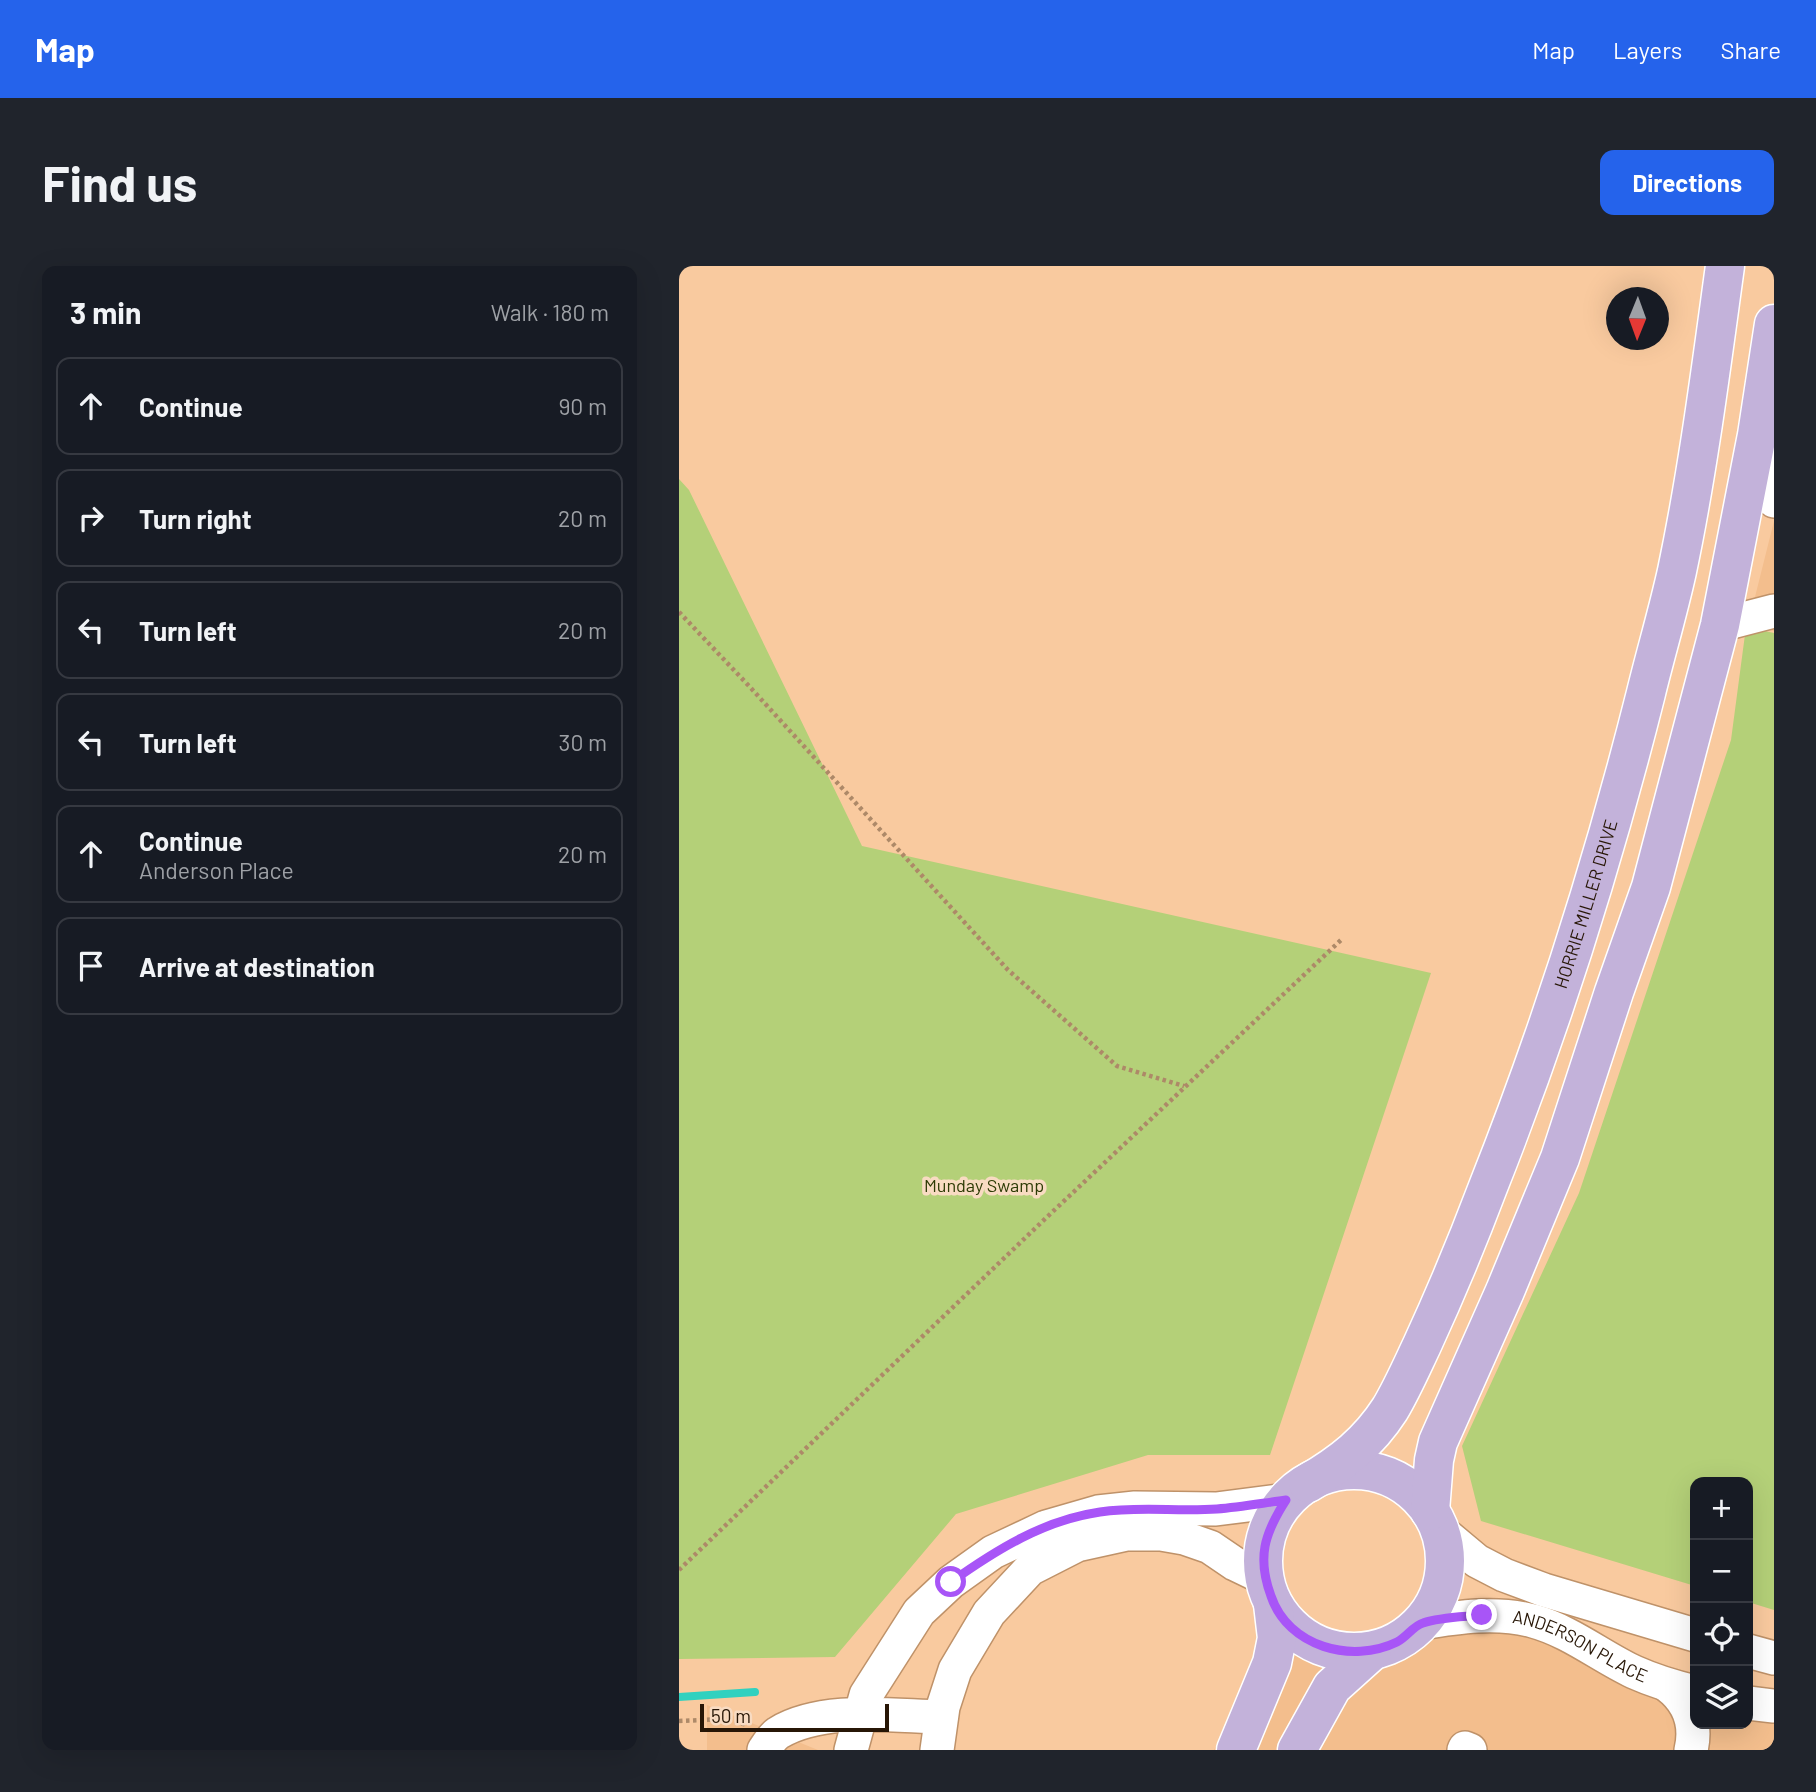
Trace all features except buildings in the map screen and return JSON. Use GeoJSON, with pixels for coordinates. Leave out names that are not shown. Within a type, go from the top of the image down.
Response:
{"type":"FeatureCollection","features":[{"type":"Feature","properties":{"kind":"main road","name":"HORRIE MILLER DRIVE"},"geometry":{"type":"LineString","coordinates":[[1297,1492],[1344,1461],[1370,1436],[1389,1410],[1455,1272],[1510,1132],[1595,884],[1677,572],[1702,428],[1724,266]]}},
{"type":"Feature","properties":{"kind":"main road"},"geometry":{"type":"LineString","coordinates":[[1269,1591],[1291,1627],[1315,1644],[1343,1652],[1372,1651],[1399,1641],[1421,1623],[1435,1603],[1444,1580],[1445,1555],[1435,1521],[1434,1460],[1438,1442],[1505,1292],[1560,1158],[1651,887],[1720,625],[1757,435],[1774,324]]}},
{"type":"Feature","properties":{"kind":"main road"},"geometry":{"type":"LineString","coordinates":[[1236,1750],[1272,1663],[1277,1638],[1263,1550],[1271,1524],[1297,1492],[1333,1472],[1361,1471],[1388,1477],[1412,1491],[1435,1521]]}},
{"type":"Feature","properties":{"kind":"main road"},"geometry":{"type":"LineString","coordinates":[[1297,1750],[1332,1687],[1372,1651]]}},
{"type":"Feature","properties":{"kind":"street"},"geometry":{"type":"LineString","coordinates":[[1757,435],[1774,502]]}},
{"type":"Feature","properties":{"kind":"street"},"geometry":{"type":"LineString","coordinates":[[1720,625],[1774,611]]}},
{"type":"Feature","properties":{"kind":"street"},"geometry":{"type":"LineString","coordinates":[[851,1750],[866,1695],[919,1612],[951,1582],[993,1552],[1046,1527],[1098,1512],[1135,1508],[1216,1509],[1297,1492]]}},
{"type":"Feature","properties":{"kind":"street"},"geometry":{"type":"LineString","coordinates":[[1435,1521],[1477,1562],[1504,1575],[1544,1590],[1690,1634]]}},
{"type":"Feature","properties":{"kind":"street"},"geometry":{"type":"LineString","coordinates":[[937,1750],[941,1717],[955,1670],[989,1613],[1030,1569],[1077,1545],[1127,1534],[1161,1534],[1184,1538],[1210,1547],[1269,1591]]}},
{"type":"Feature","properties":{"kind":"street","name":"ANDERSON PLACE"},"geometry":{"type":"LineString","coordinates":[[1421,1623],[1482,1615],[1533,1621],[1555,1629],[1633,1672],[1682,1689]]}},
{"type":"Feature","properties":{"kind":"street"},"geometry":{"type":"LineString","coordinates":[[1753,1652],[1774,1658]]}},
{"type":"Feature","properties":{"kind":"street"},"geometry":{"type":"LineString","coordinates":[[1682,1689],[1680,1696],[1691,1718],[1693,1731],[1691,1750]]}},
{"type":"Feature","properties":{"kind":"street"},"geometry":{"type":"LineString","coordinates":[[1753,1704],[1774,1706]]}},
{"type":"Feature","properties":{"kind":"street"},"geometry":{"type":"LineString","coordinates":[[770,1742],[792,1726],[832,1716],[941,1717]]}},
{"type":"Feature","properties":{"kind":"path"},"geometry":{"type":"LineString","coordinates":[[679,612],[1008,970],[1117,1066],[1185,1087]]}},
{"type":"Feature","properties":{"kind":"path"},"geometry":{"type":"LineString","coordinates":[[679,1570],[1341,940]]}},
{"type":"Feature","properties":{"kind":"path"},"geometry":{"type":"LineString","coordinates":[[679,1721],[724,1719],[745,1724],[770,1742]]}},
{"type":"Feature","properties":{"kind":"shaded area"},"geometry":{"type":"Polygon","coordinates":[[[1774,521],[1774,631],[1748,625],[1774,521]]]}},
{"type":"Feature","properties":{"kind":"shaded area"},"geometry":{"type":"Polygon","coordinates":[[[1421,1623],[1555,1629],[1690,1721],[1690,1729],[1753,1729],[1753,1704],[1774,1706],[1774,1750],[1214,1750],[1238,1705],[1292,1627],[1315,1645],[1343,1653],[1373,1649],[1398,1640],[1421,1623]]]}},
{"type":"Feature","properties":{"kind":"shaded area"},"geometry":{"type":"Polygon","coordinates":[[[707,1705],[818,1750],[707,1750],[707,1705]]]}},
{"type":"Feature","properties":{"kind":"green space","name":"Munday Swamp"},"geometry":{"type":"Polygon","coordinates":[[[679,479],[689,490],[862,846],[1431,973],[1270,1455],[1148,1455],[956,1514],[835,1657],[679,1659],[679,479]]]}},
{"type":"Feature","properties":{"kind":"green space"},"geometry":{"type":"Polygon","coordinates":[[[1746,627],[1774,633],[1774,1610],[1753,1604],[1753,1477],[1690,1477],[1690,1584],[1481,1521],[1462,1446],[1579,1193],[1731,740],[1746,627]]]}},
{"type":"Feature","properties":{"kind":"waterway"},"geometry":{"type":"LineString","coordinates":[[679,1697],[755,1692]]}},
{"type":"Feature","properties":{"kind":"route"},"geometry":{"type":"LineString","coordinates":[[951,1582],[993,1552],[1072,1518],[1135,1508],[1216,1509],[1286,1500],[1271,1524],[1263,1550],[1264,1578],[1273,1604],[1291,1627],[1315,1644],[1343,1652],[1372,1651],[1399,1641],[1421,1623],[1482,1615]]}}]}
